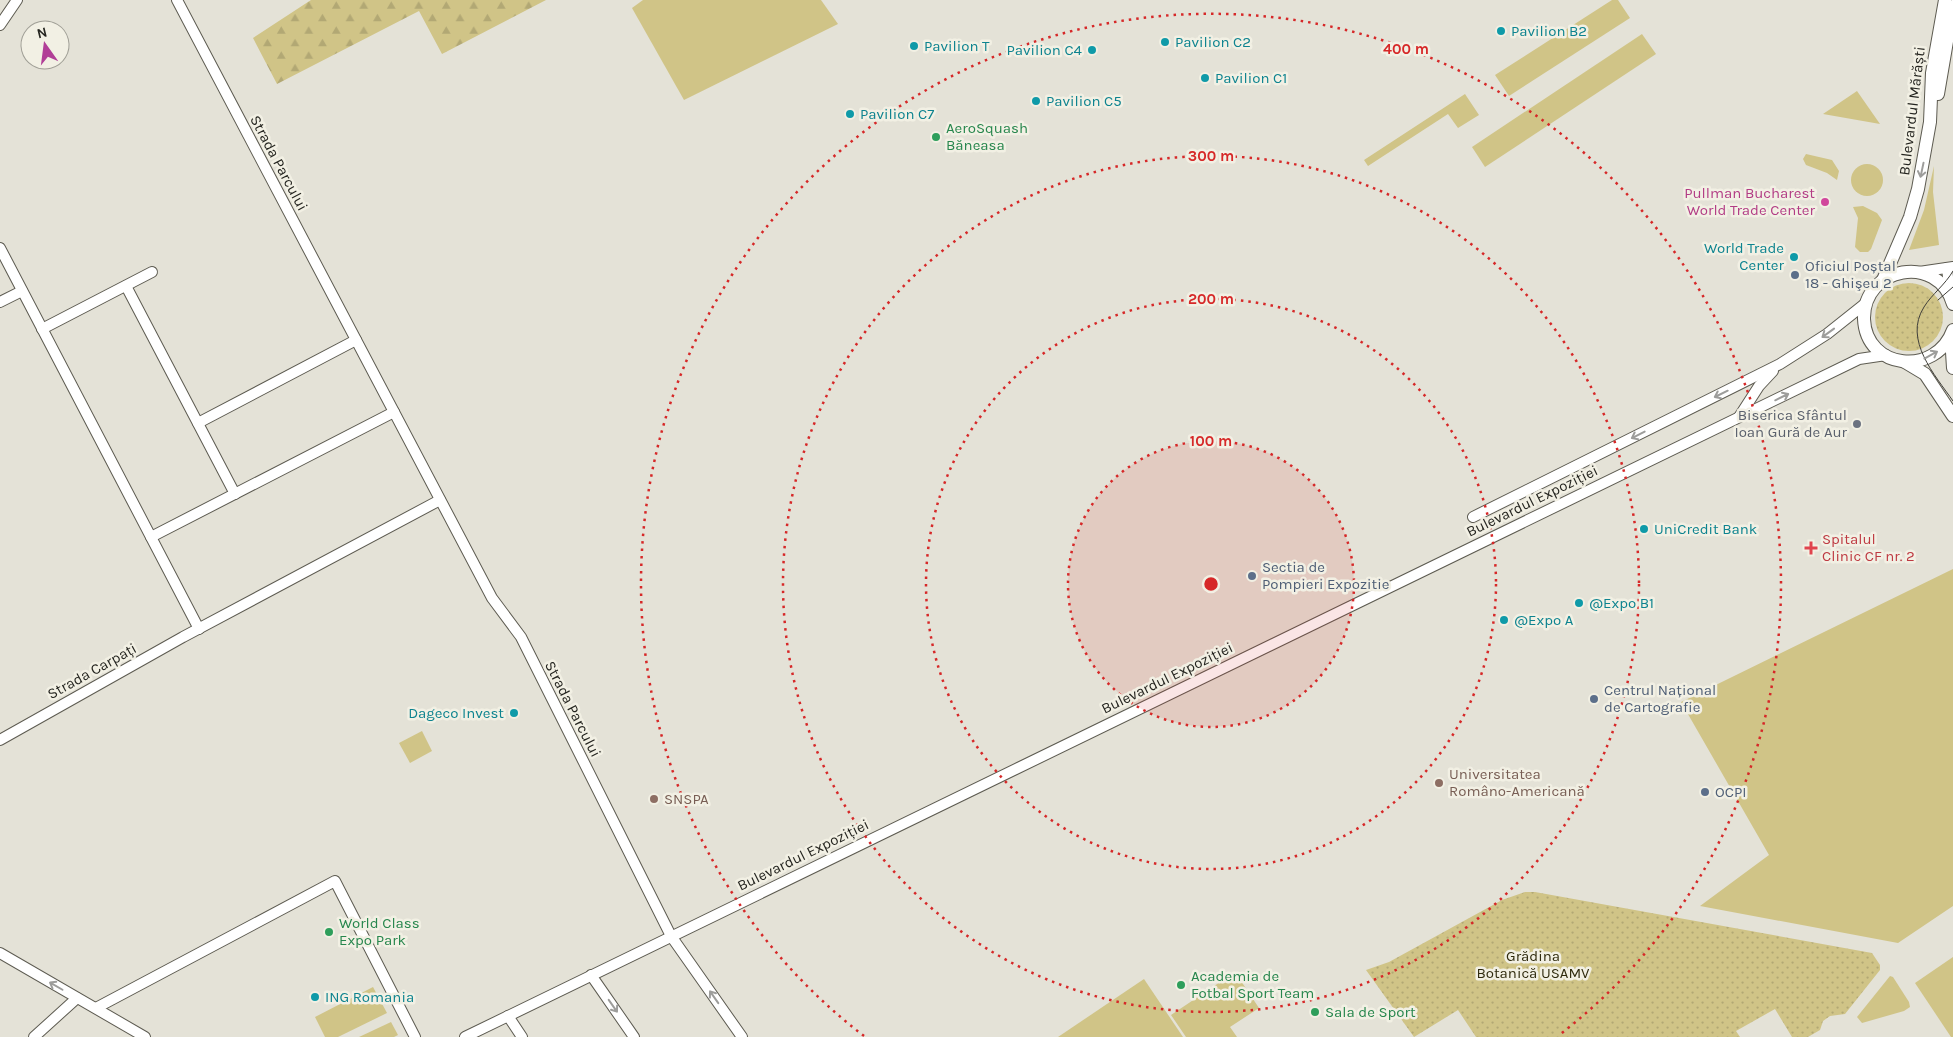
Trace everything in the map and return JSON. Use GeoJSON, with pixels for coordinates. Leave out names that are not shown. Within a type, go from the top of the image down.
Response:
{"type":"FeatureCollection","features":[{"type":"Feature","properties":{"kind":"main road","name":"Bulevardul Mărăști"},"geometry":{"type":"LineString","coordinates":[[1866,303],[1882,280],[1914,204],[1930,122],[1932,73],[1945,0]]}},
{"type":"Feature","properties":{"kind":"main road"},"geometry":{"type":"LineString","coordinates":[[1930,122],[1939,88],[1953,6]]}},
{"type":"Feature","properties":{"kind":"main road"},"geometry":{"type":"LineString","coordinates":[[1882,280],[1894,274],[1919,272],[1938,280],[1952,299]]}},
{"type":"Feature","properties":{"kind":"main road"},"geometry":{"type":"LineString","coordinates":[[1866,303],[1864,319],[1868,334],[1878,349],[1886,355],[1905,362],[1925,374],[1953,416]]}},
{"type":"Feature","properties":{"kind":"main road"},"geometry":{"type":"LineString","coordinates":[[1905,362],[1915,362],[1933,356],[1946,344],[1952,333]]}},
{"type":"Feature","properties":{"kind":"main road"},"geometry":{"type":"LineString","coordinates":[[1952,333],[1953,368]]}},
{"type":"Feature","properties":{"kind":"street"},"geometry":{"type":"LineString","coordinates":[[0,25],[17,0]]}},
{"type":"Feature","properties":{"kind":"street","name":"Strada Parcului"},"geometry":{"type":"LineString","coordinates":[[177,0],[496,604],[521,637],[671,936],[742,1037]]}},
{"type":"Feature","properties":{"kind":"street"},"geometry":{"type":"LineString","coordinates":[[0,248],[199,629],[440,500]]}},
{"type":"Feature","properties":{"kind":"street"},"geometry":{"type":"LineString","coordinates":[[1919,272],[1950,268],[1952,299]]}},
{"type":"Feature","properties":{"kind":"street"},"geometry":{"type":"LineString","coordinates":[[42,329],[152,272]]}},
{"type":"Feature","properties":{"kind":"street"},"geometry":{"type":"LineString","coordinates":[[126,286],[235,494]]}},
{"type":"Feature","properties":{"kind":"street"},"geometry":{"type":"LineString","coordinates":[[0,302],[22,291]]}},
{"type":"Feature","properties":{"kind":"street","name":"Bulevardul Expoziției"},"geometry":{"type":"LineString","coordinates":[[1473,518],[1780,364],[1827,334],[1866,303]]}},
{"type":"Feature","properties":{"kind":"street"},"geometry":{"type":"LineString","coordinates":[[198,423],[356,340]]}},
{"type":"Feature","properties":{"kind":"street","name":"Bulevardul Expoziției"},"geometry":{"type":"LineString","coordinates":[[465,1037],[1859,359],[1886,355]]}},
{"type":"Feature","properties":{"kind":"street"},"geometry":{"type":"LineString","coordinates":[[1738,418],[1759,386],[1780,364]]}},
{"type":"Feature","properties":{"kind":"street"},"geometry":{"type":"LineString","coordinates":[[150,537],[394,412]]}},
{"type":"Feature","properties":{"kind":"street","name":"Strada Carpați"},"geometry":{"type":"LineString","coordinates":[[0,740],[199,629]]}},
{"type":"Feature","properties":{"kind":"street"},"geometry":{"type":"LineString","coordinates":[[96,1008],[334,881],[414,1037]]}},
{"type":"Feature","properties":{"kind":"street"},"geometry":{"type":"LineString","coordinates":[[0,953],[145,1037]]}},
{"type":"Feature","properties":{"kind":"street"},"geometry":{"type":"LineString","coordinates":[[591,975],[634,1037]]}},
{"type":"Feature","properties":{"kind":"street"},"geometry":{"type":"LineString","coordinates":[[34,1037],[77,998]]}},
{"type":"Feature","properties":{"kind":"street"},"geometry":{"type":"LineString","coordinates":[[508,1016],[522,1037]]}},
{"type":"Feature","properties":{"kind":"green space"},"geometry":{"type":"Polygon","coordinates":[[[311,0],[546,0],[442,54],[419,11],[277,84],[253,38],[311,0]]]}},
{"type":"Feature","properties":{"kind":"green space"},"geometry":{"type":"Polygon","coordinates":[[[643,0],[821,0],[838,24],[684,100],[632,8],[643,0]]]}},
{"type":"Feature","properties":{"kind":"green space"},"geometry":{"type":"Polygon","coordinates":[[[1612,0],[1618,0],[1630,18],[1509,96],[1495,75],[1612,0]]]}},
{"type":"Feature","properties":{"kind":"green space"},"geometry":{"type":"Polygon","coordinates":[[[1642,34],[1656,54],[1485,167],[1472,147],[1642,34]]]}},
{"type":"Feature","properties":{"kind":"green space"},"geometry":{"type":"Polygon","coordinates":[[[1857,91],[1880,124],[1823,114],[1857,91]]]}},
{"type":"Feature","properties":{"kind":"green space"},"geometry":{"type":"Polygon","coordinates":[[[1465,94],[1479,115],[1458,128],[1448,114],[1368,166],[1364,160],[1465,94]]]}},
{"type":"Feature","properties":{"kind":"green space"},"geometry":{"type":"Polygon","coordinates":[[[1806,154],[1832,160],[1839,171],[1837,180],[1827,173],[1806,165],[1803,159],[1806,154]]]}},
{"type":"Feature","properties":{"kind":"green space"},"geometry":{"type":"Polygon","coordinates":[[[1867,164],[1879,168],[1883,180],[1879,192],[1867,196],[1855,192],[1851,180],[1855,168],[1867,164]]]}},
{"type":"Feature","properties":{"kind":"green space"},"geometry":{"type":"Polygon","coordinates":[[[1934,166],[1933,192],[1939,245],[1909,250],[1924,210],[1934,166]]]}},
{"type":"Feature","properties":{"kind":"green space"},"geometry":{"type":"Polygon","coordinates":[[[1863,206],[1877,213],[1882,220],[1871,249],[1868,252],[1860,252],[1855,247],[1858,218],[1853,207],[1863,206]]]}},
{"type":"Feature","properties":{"kind":"green space"},"geometry":{"type":"Polygon","coordinates":[[[1909,283],[1922,286],[1933,293],[1940,304],[1943,317],[1940,330],[1933,341],[1922,348],[1909,351],[1896,348],[1885,341],[1878,330],[1875,317],[1878,304],[1885,293],[1896,286],[1909,283]]]}},
{"type":"Feature","properties":{"kind":"green space"},"geometry":{"type":"Polygon","coordinates":[[[1953,569],[1953,906],[1898,943],[1700,906],[1769,855],[1681,702],[1953,569]]]}},
{"type":"Feature","properties":{"kind":"green space"},"geometry":{"type":"Polygon","coordinates":[[[422,731],[432,751],[410,763],[399,743],[422,731]]]}},
{"type":"Feature","properties":{"kind":"green space","name":"Grădina Botanică USAMV"},"geometry":{"type":"Polygon","coordinates":[[[1525,892],[1535,892],[1872,953],[1880,965],[1880,970],[1845,1014],[1830,1016],[1823,1021],[1820,1030],[1808,1037],[1792,1037],[1775,1009],[1736,1031],[1740,1037],[1476,1037],[1458,1010],[1414,1037],[1366,970],[1389,962],[1502,900],[1525,892]]]}},
{"type":"Feature","properties":{"kind":"green space"},"geometry":{"type":"Polygon","coordinates":[[[1953,957],[1953,1037],[1951,1037],[1915,983],[1953,957]]]}},
{"type":"Feature","properties":{"kind":"green space"},"geometry":{"type":"Polygon","coordinates":[[[1235,972],[1259,1008],[1230,1027],[1237,1037],[1186,1037],[1171,1015],[1235,972]]]}},
{"type":"Feature","properties":{"kind":"green space"},"geometry":{"type":"Polygon","coordinates":[[[1890,976],[1893,977],[1909,1002],[1910,1007],[1904,1011],[1862,1023],[1857,1017],[1890,976]]]}},
{"type":"Feature","properties":{"kind":"green space"},"geometry":{"type":"Polygon","coordinates":[[[1144,979],[1183,1037],[1058,1037],[1144,979]]]}},
{"type":"Feature","properties":{"kind":"green space"},"geometry":{"type":"Polygon","coordinates":[[[373,987],[387,1013],[338,1037],[325,1037],[315,1017],[373,987]]]}},
{"type":"Feature","properties":{"kind":"green space"},"geometry":{"type":"Polygon","coordinates":[[[391,1022],[398,1035],[394,1037],[359,1037],[391,1022]]]}},
{"type":"Feature","properties":{"kind":"tram line"},"geometry":{"type":"LineString","coordinates":[[1953,271],[1924,307],[1918,319],[1917,332],[1919,344],[1930,369],[1953,401]]}},
{"type":"Feature","properties":{"kind":"tram line"},"geometry":{"type":"LineString","coordinates":[[1938,300],[1953,287]]}},
{"type":"Feature","properties":{"kind":"place","name":"Pavilion B2"},"geometry":{"type":"Point","coordinates":[1501,31]}},
{"type":"Feature","properties":{"kind":"place","name":"Pavilion C2"},"geometry":{"type":"Point","coordinates":[1165,42]}},
{"type":"Feature","properties":{"kind":"place","name":"Pavilion T"},"geometry":{"type":"Point","coordinates":[914,46]}},
{"type":"Feature","properties":{"kind":"place","name":"Pavilion C4"},"geometry":{"type":"Point","coordinates":[1092,50]}},
{"type":"Feature","properties":{"kind":"place","name":"Pavilion C1"},"geometry":{"type":"Point","coordinates":[1205,78]}},
{"type":"Feature","properties":{"kind":"place","name":"Pavilion C5"},"geometry":{"type":"Point","coordinates":[1036,101]}},
{"type":"Feature","properties":{"kind":"place","name":"Pavilion C7"},"geometry":{"type":"Point","coordinates":[850,114]}},
{"type":"Feature","properties":{"kind":"place","name":"AeroSquash Băneasa"},"geometry":{"type":"Point","coordinates":[936,137]}},
{"type":"Feature","properties":{"kind":"place","name":"Pullman Bucharest World Trade Center"},"geometry":{"type":"Point","coordinates":[1825,202]}},
{"type":"Feature","properties":{"kind":"place","name":"World Trade Center"},"geometry":{"type":"Point","coordinates":[1794,257]}},
{"type":"Feature","properties":{"kind":"place","name":"Oficiul Poștal 18 - Ghişeu 2"},"geometry":{"type":"Point","coordinates":[1795,275]}},
{"type":"Feature","properties":{"kind":"place","name":"Biserica Sfântul Ioan Gură de Aur"},"geometry":{"type":"Point","coordinates":[1857,424]}},
{"type":"Feature","properties":{"kind":"place","name":"UniCredit Bank"},"geometry":{"type":"Point","coordinates":[1644,529]}},
{"type":"Feature","properties":{"kind":"place","name":"Spitalul Clinic CF nr. 2"},"geometry":{"type":"Point","coordinates":[1811,548]}},
{"type":"Feature","properties":{"kind":"place","name":"Sectia de Pompieri Expozitie"},"geometry":{"type":"Point","coordinates":[1252,576]}},
{"type":"Feature","properties":{"kind":"place","name":"@Expo B1"},"geometry":{"type":"Point","coordinates":[1579,603]}},
{"type":"Feature","properties":{"kind":"place","name":"@Expo A"},"geometry":{"type":"Point","coordinates":[1504,620]}},
{"type":"Feature","properties":{"kind":"place","name":"Centrul Național de Cartografie"},"geometry":{"type":"Point","coordinates":[1594,699]}},
{"type":"Feature","properties":{"kind":"place","name":"Dageco Invest"},"geometry":{"type":"Point","coordinates":[514,713]}},
{"type":"Feature","properties":{"kind":"place","name":"Universitatea Româno-Americană"},"geometry":{"type":"Point","coordinates":[1439,783]}},
{"type":"Feature","properties":{"kind":"place","name":"OCPI"},"geometry":{"type":"Point","coordinates":[1705,792]}},
{"type":"Feature","properties":{"kind":"place","name":"SNSPA"},"geometry":{"type":"Point","coordinates":[654,799]}},
{"type":"Feature","properties":{"kind":"place","name":"World Class Expo Park"},"geometry":{"type":"Point","coordinates":[329,932]}},
{"type":"Feature","properties":{"kind":"place","name":"Academia de Fotbal Sport Team"},"geometry":{"type":"Point","coordinates":[1181,985]}},
{"type":"Feature","properties":{"kind":"place","name":"ING Romania"},"geometry":{"type":"Point","coordinates":[315,997]}},
{"type":"Feature","properties":{"kind":"place","name":"Sala de Sport"},"geometry":{"type":"Point","coordinates":[1315,1012]}}]}
